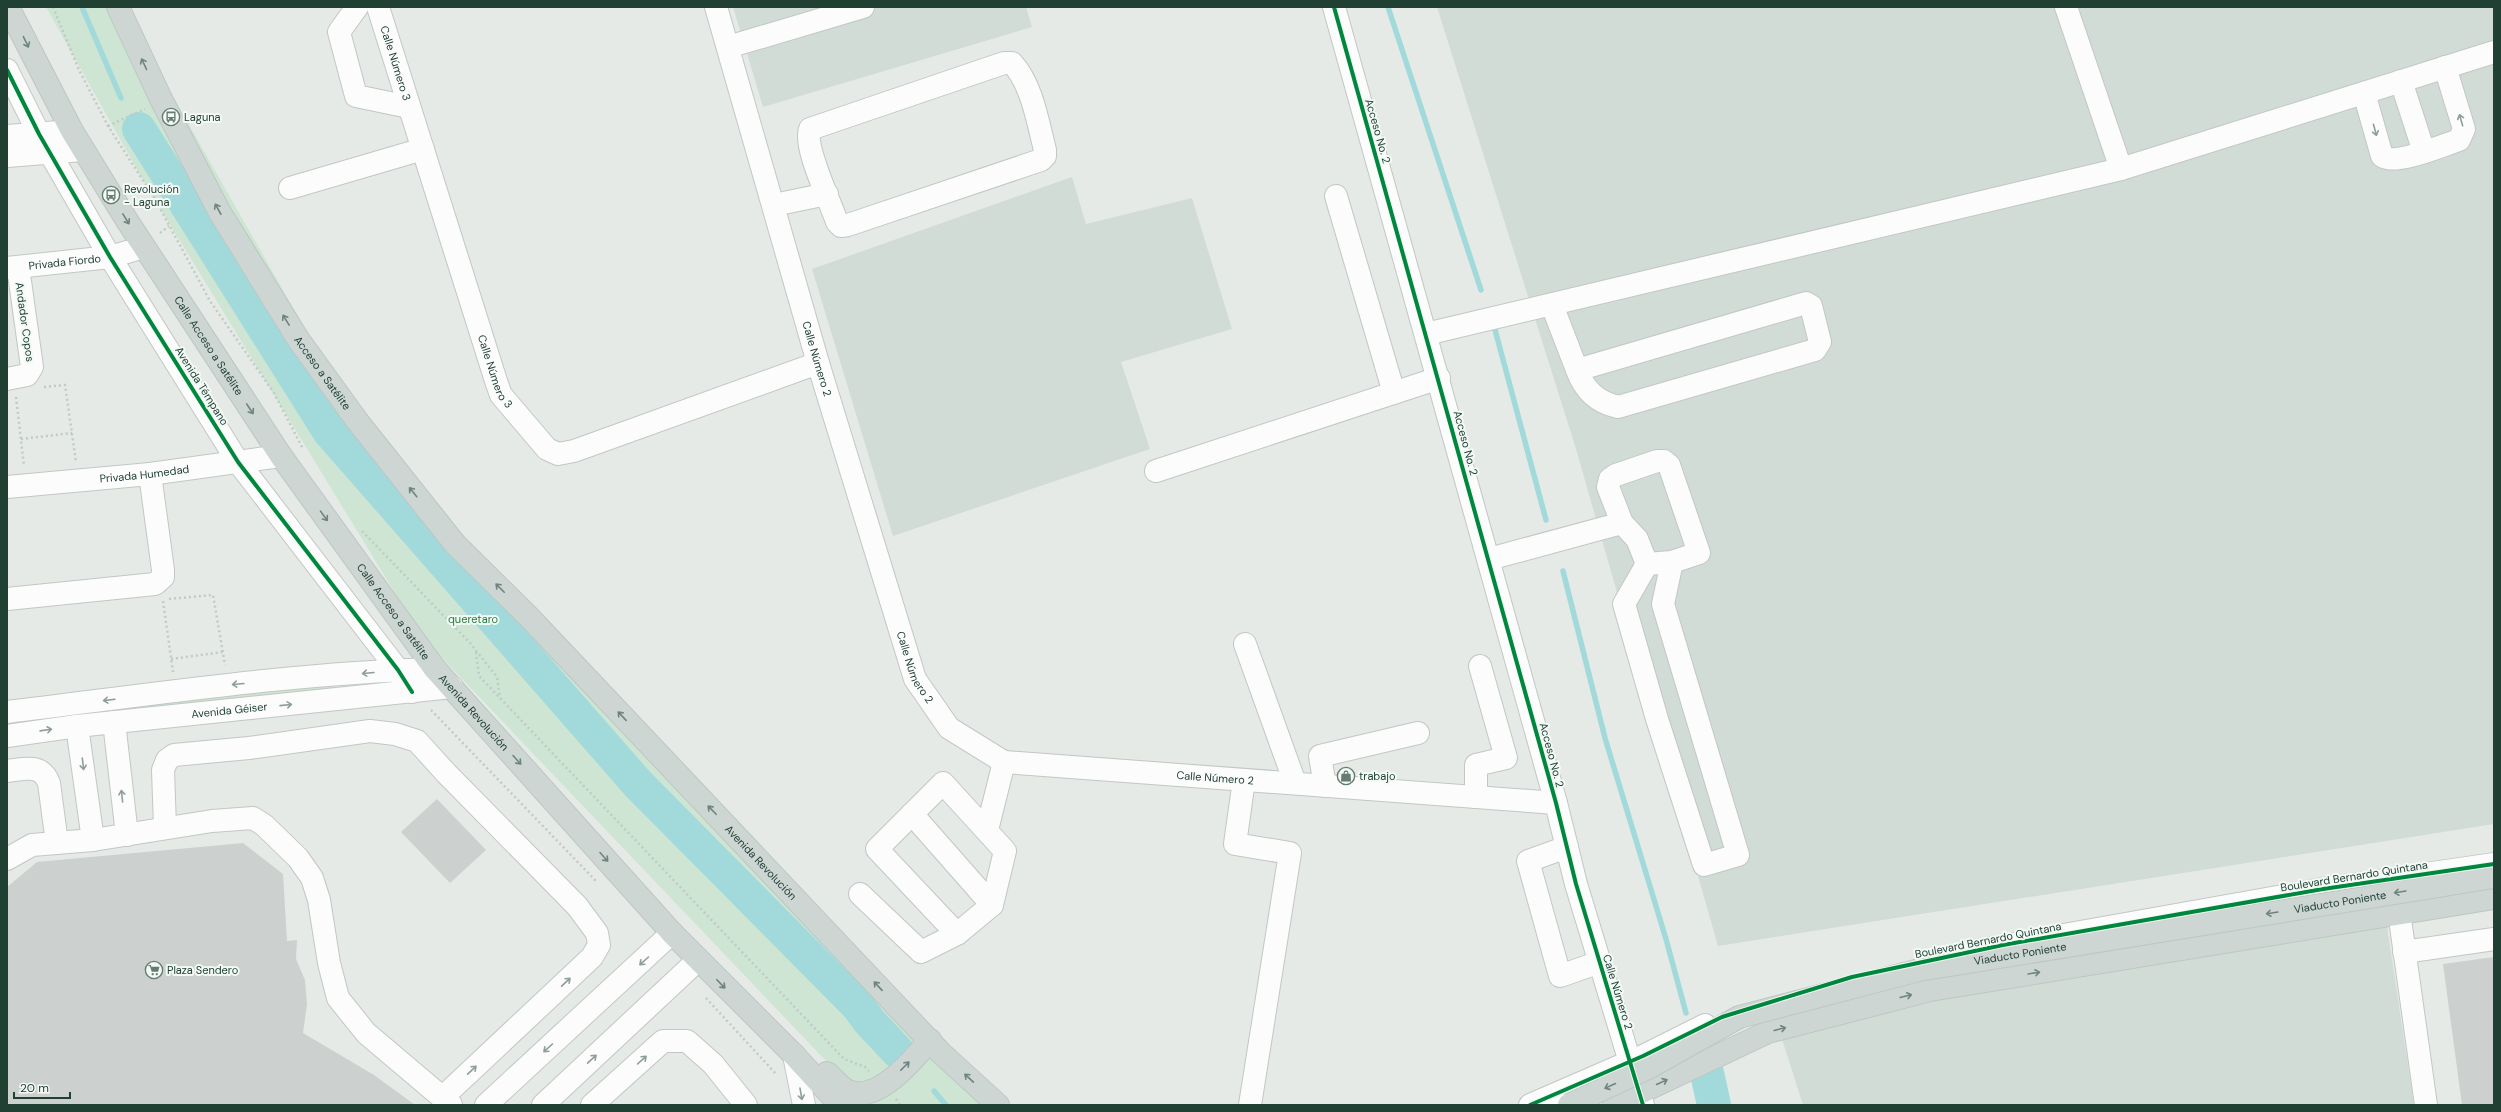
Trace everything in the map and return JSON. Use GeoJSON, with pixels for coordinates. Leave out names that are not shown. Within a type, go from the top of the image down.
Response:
{"type":"FeatureCollection","features":[{"type":"Feature","properties":{"kind":"main road","name":"Calle Acceso a Satélite"},"geometry":{"type":"LineString","coordinates":[[8,7],[72,131],[144,247],[281,456],[435,669]]}},
{"type":"Feature","properties":{"kind":"main road"},"geometry":{"type":"LineString","coordinates":[[118,7],[154,104]]}},
{"type":"Feature","properties":{"kind":"main road","name":"Acceso a Satélite"},"geometry":{"type":"LineString","coordinates":[[154,104],[298,340],[344,405],[456,544],[528,616]]}},
{"type":"Feature","properties":{"kind":"main road","name":"Avenida Revolución"},"geometry":{"type":"LineString","coordinates":[[528,616],[926,1044],[998,1105]]}},
{"type":"Feature","properties":{"kind":"main road","name":"Avenida Revolución"},"geometry":{"type":"LineString","coordinates":[[435,669],[672,933],[754,1018],[794,1055],[840,1105]]}},
{"type":"Feature","properties":{"kind":"main road","name":"Viaducto Poniente"},"geometry":{"type":"LineString","coordinates":[[1569,1105],[1650,1067],[1739,1017],[1919,970],[2494,877]]}},
{"type":"Feature","properties":{"kind":"main road"},"geometry":{"type":"LineString","coordinates":[[1614,1105],[1641,1098],[1768,1032],[1930,990],[2400,912],[2494,898]]}},
{"type":"Feature","properties":{"kind":"main road"},"geometry":{"type":"LineString","coordinates":[[754,1018],[781,1025],[847,1091],[861,1095],[885,1084],[926,1044]]}},
{"type":"Feature","properties":{"kind":"street"},"geometry":{"type":"LineString","coordinates":[[357,7],[339,32],[356,96],[409,107]]}},
{"type":"Feature","properties":{"kind":"street","name":"Calle Número 3"},"geometry":{"type":"LineString","coordinates":[[378,7],[501,395],[547,450],[558,454],[574,452],[818,363]]}},
{"type":"Feature","properties":{"kind":"street","name":"Calle Número 2"},"geometry":{"type":"LineString","coordinates":[[716,7],[774,205],[818,363],[915,679],[949,728],[1004,762],[1556,803]]}},
{"type":"Feature","properties":{"kind":"street"},"geometry":{"type":"LineString","coordinates":[[728,46],[863,7]]}},
{"type":"Feature","properties":{"kind":"street","name":"Acceso No. 2"},"geometry":{"type":"LineString","coordinates":[[1334,7],[1489,559],[1556,803],[1576,884]]}},
{"type":"Feature","properties":{"kind":"street"},"geometry":{"type":"LineString","coordinates":[[2066,7],[2121,169]]}},
{"type":"Feature","properties":{"kind":"street"},"geometry":{"type":"LineString","coordinates":[[1426,334],[2121,169],[2494,52]]}},
{"type":"Feature","properties":{"kind":"street"},"geometry":{"type":"LineString","coordinates":[[1004,63],[1012,63],[1016,68],[1028,90],[1045,150],[1044,156],[1040,160],[848,225],[841,226],[837,222],[827,194],[813,158],[807,136],[810,129],[1004,63]]}},
{"type":"Feature","properties":{"kind":"street"},"geometry":{"type":"LineString","coordinates":[[2364,93],[2382,156],[2387,160],[2394,160],[2424,152],[2459,140],[2464,129],[2446,68]]}},
{"type":"Feature","properties":{"kind":"street","name":"Avenida Témpano"},"geometry":{"type":"LineString","coordinates":[[7,70],[39,134],[110,257],[238,462],[419,699]]}},
{"type":"Feature","properties":{"kind":"street"},"geometry":{"type":"LineString","coordinates":[[2401,81],[2424,152]]}},
{"type":"Feature","properties":{"kind":"street"},"geometry":{"type":"LineString","coordinates":[[7,136],[72,131]]}},
{"type":"Feature","properties":{"kind":"street"},"geometry":{"type":"LineString","coordinates":[[290,188],[422,149]]}},
{"type":"Feature","properties":{"kind":"street"},"geometry":{"type":"LineString","coordinates":[[7,156],[83,150]]}},
{"type":"Feature","properties":{"kind":"street"},"geometry":{"type":"LineString","coordinates":[[774,205],[827,194]]}},
{"type":"Feature","properties":{"kind":"street"},"geometry":{"type":"LineString","coordinates":[[1336,196],[1394,393]]}},
{"type":"Feature","properties":{"kind":"street","name":"Privada Fiordo"},"geometry":{"type":"LineString","coordinates":[[13,268],[110,257],[144,247]]}},
{"type":"Feature","properties":{"kind":"street","name":"Andador Copos"},"geometry":{"type":"LineString","coordinates":[[13,268],[32,362],[24,381]]}},
{"type":"Feature","properties":{"kind":"street"},"geometry":{"type":"LineString","coordinates":[[1552,305],[1577,370],[1585,386],[1594,398],[1601,402],[1618,406],[1815,350],[1820,342],[1811,306],[1806,303],[1577,370]]}},
{"type":"Feature","properties":{"kind":"street"},"geometry":{"type":"LineString","coordinates":[[1156,472],[1439,378]]}},
{"type":"Feature","properties":{"kind":"street","name":"Privada Humedad"},"geometry":{"type":"LineString","coordinates":[[17,486],[150,474],[281,456]]}},
{"type":"Feature","properties":{"kind":"street"},"geometry":{"type":"LineString","coordinates":[[1657,461],[1664,461],[1669,465],[1699,553],[1672,562],[1647,564],[1637,539],[1622,522],[1608,487],[1610,480],[1616,475],[1657,461]]}},
{"type":"Feature","properties":{"kind":"street"},"geometry":{"type":"LineString","coordinates":[[7,598],[155,584],[162,577],[150,474]]}},
{"type":"Feature","properties":{"kind":"street"},"geometry":{"type":"LineString","coordinates":[[1489,559],[1622,522]]}},
{"type":"Feature","properties":{"kind":"street"},"geometry":{"type":"LineString","coordinates":[[1647,564],[1624,604],[1658,720],[1704,865],[1738,855],[1663,604],[1672,562]]}},
{"type":"Feature","properties":{"kind":"street"},"geometry":{"type":"LineString","coordinates":[[1245,644],[1295,783]]}},
{"type":"Feature","properties":{"kind":"street"},"geometry":{"type":"LineString","coordinates":[[1476,797],[1476,765],[1506,758],[1480,666]]}},
{"type":"Feature","properties":{"kind":"street"},"geometry":{"type":"LineString","coordinates":[[7,712],[167,692],[398,670],[435,669]]}},
{"type":"Feature","properties":{"kind":"street","name":"Avenida Géiser"},"geometry":{"type":"LineString","coordinates":[[7,736],[114,722],[419,699],[452,687]]}},
{"type":"Feature","properties":{"kind":"street"},"geometry":{"type":"LineString","coordinates":[[162,718],[167,692]]}},
{"type":"Feature","properties":{"kind":"street"},"geometry":{"type":"LineString","coordinates":[[114,722],[126,835]]}},
{"type":"Feature","properties":{"kind":"street"},"geometry":{"type":"LineString","coordinates":[[78,726],[93,840]]}},
{"type":"Feature","properties":{"kind":"street"},"geometry":{"type":"LineString","coordinates":[[7,859],[32,845],[93,840],[165,827],[253,818],[264,825],[286,847],[312,878],[319,900],[329,964],[338,998],[366,1033],[447,1101],[597,952],[599,945],[597,933],[577,906],[451,779],[417,741],[395,734],[378,731],[355,732],[249,748],[174,755],[167,760],[164,770],[165,827]]}},
{"type":"Feature","properties":{"kind":"street"},"geometry":{"type":"LineString","coordinates":[[1325,786],[1320,756],[1418,733]]}},
{"type":"Feature","properties":{"kind":"street"},"geometry":{"type":"LineString","coordinates":[[987,830],[1004,762]]}},
{"type":"Feature","properties":{"kind":"street"},"geometry":{"type":"LineString","coordinates":[[7,771],[34,768],[46,774],[49,783],[57,843]]}},
{"type":"Feature","properties":{"kind":"street"},"geometry":{"type":"LineString","coordinates":[[1244,780],[1235,844],[1290,853],[1250,1105]]}},
{"type":"Feature","properties":{"kind":"street"},"geometry":{"type":"LineString","coordinates":[[860,894],[921,952],[957,934],[992,905],[1005,851],[943,783],[877,849],[957,934]]}},
{"type":"Feature","properties":{"kind":"street"},"geometry":{"type":"LineString","coordinates":[[912,814],[992,905]]}},
{"type":"Feature","properties":{"kind":"street"},"geometry":{"type":"LineString","coordinates":[[1567,847],[1528,861],[1560,976],[1600,962]]}},
{"type":"Feature","properties":{"kind":"street","name":"Boulevard Bernardo Quintana"},"geometry":{"type":"LineString","coordinates":[[1530,1105],[1637,1059],[1722,1017],[1852,977],[2003,945],[2323,889],[2494,864]]}},
{"type":"Feature","properties":{"kind":"street","name":"Calle Número 2"},"geometry":{"type":"LineString","coordinates":[[1576,884],[1600,962],[1637,1059],[1641,1098]]}},
{"type":"Feature","properties":{"kind":"street"},"geometry":{"type":"LineString","coordinates":[[2400,912],[2404,952],[2426,1105]]}},
{"type":"Feature","properties":{"kind":"street"},"geometry":{"type":"LineString","coordinates":[[486,1105],[672,933]]}},
{"type":"Feature","properties":{"kind":"street"},"geometry":{"type":"LineString","coordinates":[[2404,952],[2494,939]]}},
{"type":"Feature","properties":{"kind":"street"},"geometry":{"type":"LineString","coordinates":[[543,1105],[698,960]]}},
{"type":"Feature","properties":{"kind":"street"},"geometry":{"type":"LineString","coordinates":[[592,1105],[663,1041],[687,1041],[713,1064],[746,1105]]}},
{"type":"Feature","properties":{"kind":"street"},"geometry":{"type":"LineString","coordinates":[[794,1055],[804,1105]]}},
{"type":"Feature","properties":{"kind":"path"},"geometry":{"type":"LineString","coordinates":[[53,7],[79,70],[108,126],[155,198],[210,301],[274,393],[305,453]]}},
{"type":"Feature","properties":{"kind":"path"},"geometry":{"type":"LineString","coordinates":[[108,126],[154,104]]}},
{"type":"Feature","properties":{"kind":"path"},"geometry":{"type":"LineString","coordinates":[[17,486],[21,439],[15,390],[24,381],[65,385],[78,480]]}},
{"type":"Feature","properties":{"kind":"path"},"geometry":{"type":"LineString","coordinates":[[21,439],[72,433]]}},
{"type":"Feature","properties":{"kind":"path"},"geometry":{"type":"LineString","coordinates":[[358,527],[452,622],[497,677],[500,698]]}},
{"type":"Feature","properties":{"kind":"path"},"geometry":{"type":"LineString","coordinates":[[167,692],[171,659],[163,600],[213,594],[223,652],[171,659]]}},
{"type":"Feature","properties":{"kind":"path"},"geometry":{"type":"LineString","coordinates":[[476,652],[479,676],[844,1059],[865,1067],[885,1084],[900,1105]]}},
{"type":"Feature","properties":{"kind":"path"},"geometry":{"type":"LineString","coordinates":[[419,699],[598,884]]}},
{"type":"Feature","properties":{"kind":"path"},"geometry":{"type":"LineString","coordinates":[[704,997],[778,1076]]}},
{"type":"Feature","properties":{"kind":"shaded area"},"geometry":{"type":"Polygon","coordinates":[[[733,7],[1026,7],[1032,27],[763,107],[733,7]]]}},
{"type":"Feature","properties":{"kind":"shaded area"},"geometry":{"type":"Polygon","coordinates":[[[1437,7],[2494,7],[2494,824],[1718,946],[1576,449],[1437,7]]]}},
{"type":"Feature","properties":{"kind":"shaded area"},"geometry":{"type":"Polygon","coordinates":[[[1072,177],[1086,224],[1192,198],[1232,329],[1121,362],[1150,449],[893,536],[812,269],[1072,177]]]}},
{"type":"Feature","properties":{"kind":"shaded area"},"geometry":{"type":"Polygon","coordinates":[[[2386,920],[2414,1105],[1803,1105],[1780,1033],[1898,1001],[2386,920]]]}},
{"type":"Feature","properties":{"kind":"green space","name":"queretaro"},"geometry":{"type":"Polygon","coordinates":[[[46,7],[122,7],[358,422],[821,926],[1004,1105],[868,1105],[422,637],[147,187],[46,7]]]}},
{"type":"Feature","properties":{"kind":"green space"},"geometry":{"type":"Polygon","coordinates":[[[332,682],[335,695],[7,726],[7,716],[332,682]]]}},
{"type":"Feature","properties":{"kind":"building"},"geometry":{"type":"Polygon","coordinates":[[[437,799],[486,850],[450,883],[401,832],[437,799]]]}},
{"type":"Feature","properties":{"kind":"building","name":"Plaza Sendero"},"geometry":{"type":"Polygon","coordinates":[[[243,843],[283,874],[287,941],[297,940],[296,959],[305,980],[307,1004],[303,1033],[374,1075],[415,1105],[7,1105],[7,887],[37,862],[243,843]]]}},
{"type":"Feature","properties":{"kind":"building"},"geometry":{"type":"Polygon","coordinates":[[[2494,957],[2494,1105],[2462,1105],[2443,964],[2494,957]]]}},
{"type":"Feature","properties":{"kind":"waterway"},"geometry":{"type":"LineString","coordinates":[[82,7],[121,98]]}},
{"type":"Feature","properties":{"kind":"waterway"},"geometry":{"type":"LineString","coordinates":[[1388,7],[1481,290]]}},
{"type":"Feature","properties":{"kind":"waterway"},"geometry":{"type":"LineString","coordinates":[[139,129],[329,431],[638,784],[858,1006],[869,1021],[898,1052]]}},
{"type":"Feature","properties":{"kind":"waterway"},"geometry":{"type":"LineString","coordinates":[[1494,326],[1546,520]]}},
{"type":"Feature","properties":{"kind":"waterway"},"geometry":{"type":"LineString","coordinates":[[1563,571],[1605,738],[1666,939],[1686,1013]]}},
{"type":"Feature","properties":{"kind":"waterway"},"geometry":{"type":"LineString","coordinates":[[1707,1073],[1714,1105]]}},
{"type":"Feature","properties":{"kind":"waterway"},"geometry":{"type":"LineString","coordinates":[[934,1091],[946,1105]]}},
{"type":"Feature","properties":{"kind":"cycle path"},"geometry":{"type":"LineString","coordinates":[[1334,7],[1556,803],[1576,884],[1643,1105]]}},
{"type":"Feature","properties":{"kind":"cycle path"},"geometry":{"type":"LineString","coordinates":[[7,70],[39,134],[110,257],[238,462],[398,670],[412,692]]}},
{"type":"Feature","properties":{"kind":"cycle path"},"geometry":{"type":"LineString","coordinates":[[1530,1105],[1643,1056],[1722,1017],[1852,977],[2003,945],[2323,889],[2494,864]]}},
{"type":"Feature","properties":{"kind":"place","name":"Laguna"},"geometry":{"type":"Point","coordinates":[171,117]}},
{"type":"Feature","properties":{"kind":"place","name":"Revolución - Laguna"},"geometry":{"type":"Point","coordinates":[111,195]}},
{"type":"Feature","properties":{"kind":"place","name":"trabajo"},"geometry":{"type":"Point","coordinates":[1346,776]}},
{"type":"Feature","properties":{"kind":"place","name":"Plaza Sendero"},"geometry":{"type":"Point","coordinates":[154,970]}}]}
